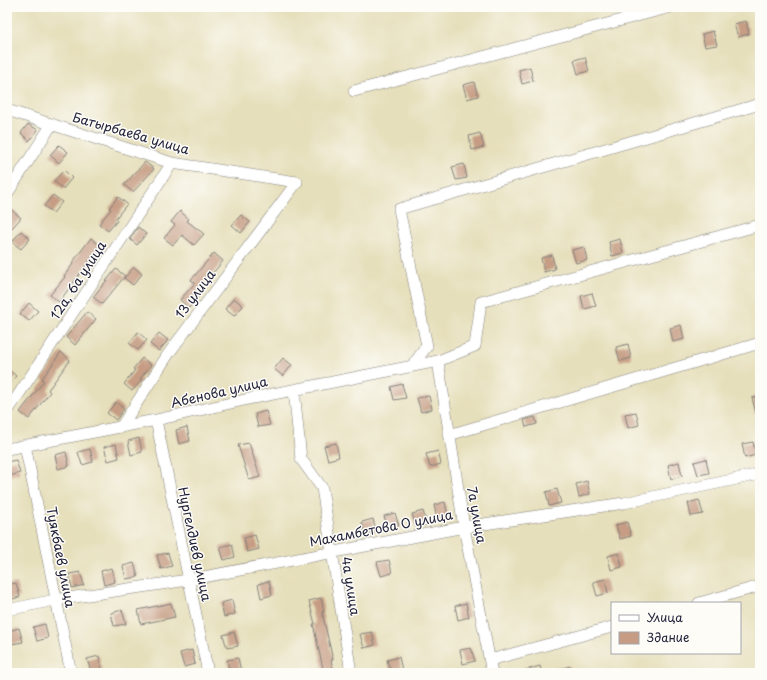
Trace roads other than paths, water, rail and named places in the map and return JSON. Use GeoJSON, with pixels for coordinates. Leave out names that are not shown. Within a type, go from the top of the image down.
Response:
{"type":"FeatureCollection","features":[{"type":"Feature","properties":{"kind":"street"},"geometry":{"type":"LineString","coordinates":[[354,91],[671,7]]}},
{"type":"Feature","properties":{"kind":"street"},"geometry":{"type":"LineString","coordinates":[[412,366],[427,346],[399,209],[760,104]]}},
{"type":"Feature","properties":{"kind":"street","name":"Батырбаева улица"},"geometry":{"type":"LineString","coordinates":[[7,110],[172,162],[297,182]]}},
{"type":"Feature","properties":{"kind":"street"},"geometry":{"type":"LineString","coordinates":[[7,194],[52,124]]}},
{"type":"Feature","properties":{"kind":"street","name":"12а, 6а улица"},"geometry":{"type":"LineString","coordinates":[[7,412],[172,162]]}},
{"type":"Feature","properties":{"kind":"street","name":"13 улица"},"geometry":{"type":"LineString","coordinates":[[121,427],[169,353],[297,182]]}},
{"type":"Feature","properties":{"kind":"street","name":"Абенова улица"},"geometry":{"type":"LineString","coordinates":[[7,449],[156,420],[438,361],[475,346],[481,302],[760,225]]}},
{"type":"Feature","properties":{"kind":"street"},"geometry":{"type":"LineString","coordinates":[[449,435],[760,343]]}},
{"type":"Feature","properties":{"kind":"street","name":"7а улица"},"geometry":{"type":"LineString","coordinates":[[438,361],[464,526],[492,673]]}},
{"type":"Feature","properties":{"kind":"street","name":"4а улица"},"geometry":{"type":"LineString","coordinates":[[294,390],[302,459],[322,488],[351,673]]}},
{"type":"Feature","properties":{"kind":"street","name":"Нургелдиев улица"},"geometry":{"type":"LineString","coordinates":[[156,420],[208,673]]}},
{"type":"Feature","properties":{"kind":"street","name":"Туякбаев улица"},"geometry":{"type":"LineString","coordinates":[[25,445],[55,600],[71,673]]}},
{"type":"Feature","properties":{"kind":"street","name":"Махамбетова О улица"},"geometry":{"type":"LineString","coordinates":[[7,610],[55,600],[188,580],[464,526],[624,503],[760,474]]}},
{"type":"Feature","properties":{"kind":"street"},"geometry":{"type":"LineString","coordinates":[[703,602],[760,586]]}},
{"type":"Feature","properties":{"kind":"street"},"geometry":{"type":"LineString","coordinates":[[490,660],[611,627]]}}]}
